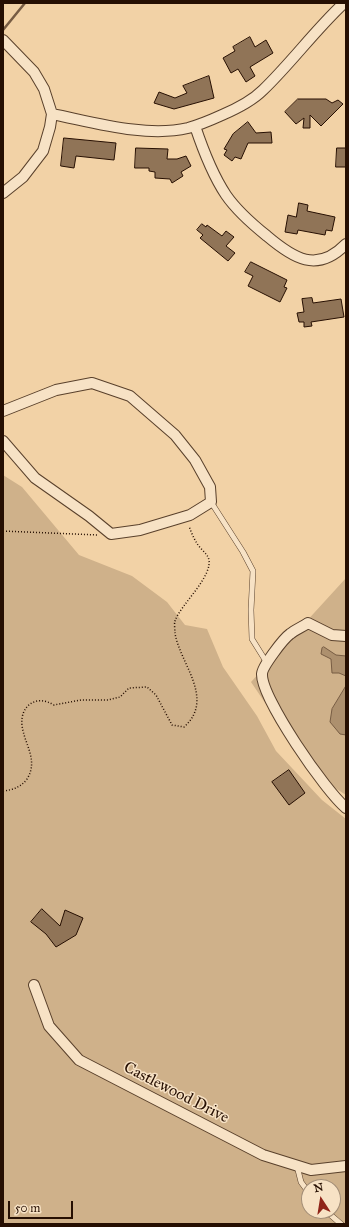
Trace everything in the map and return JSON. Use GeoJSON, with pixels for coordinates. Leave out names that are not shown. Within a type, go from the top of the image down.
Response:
{"type":"FeatureCollection","features":[{"type":"Feature","properties":{"kind":"street"},"geometry":{"type":"LineString","coordinates":[[52,114],[128,129],[157,130],[195,126],[238,108],[262,91],[325,20],[344,3]]}},
{"type":"Feature","properties":{"kind":"street"},"geometry":{"type":"LineString","coordinates":[[3,40],[34,72],[44,89],[52,114],[43,151],[23,177],[3,193]]}},
{"type":"Feature","properties":{"kind":"street"},"geometry":{"type":"LineString","coordinates":[[195,126],[215,176],[227,195],[255,227],[287,253],[300,258],[312,260],[327,258],[346,244]]}},
{"type":"Feature","properties":{"kind":"street"},"geometry":{"type":"LineString","coordinates":[[3,411],[56,390],[92,383],[130,396],[175,435],[195,460],[210,488],[210,502],[190,515],[140,530],[111,534],[89,516],[35,478],[3,441]]}},
{"type":"Feature","properties":{"kind":"street"},"geometry":{"type":"LineString","coordinates":[[346,636],[332,635],[308,623],[289,635],[267,662],[262,672],[262,680],[277,713],[324,784],[346,808]]}},
{"type":"Feature","properties":{"kind":"street","name":"Castlewood Drive"},"geometry":{"type":"LineString","coordinates":[[34,985],[48,1026],[79,1060],[263,1155],[311,1170],[346,1166]]}},
{"type":"Feature","properties":{"kind":"lane"},"geometry":{"type":"LineString","coordinates":[[210,502],[243,552],[253,571],[251,610],[252,639],[267,662]]}},
{"type":"Feature","properties":{"kind":"lane"},"geometry":{"type":"LineString","coordinates":[[297,1166],[301,1182]]}},
{"type":"Feature","properties":{"kind":"path"},"geometry":{"type":"LineString","coordinates":[[3,792],[22,785],[30,774],[32,763],[22,726],[23,714],[30,705],[37,700],[45,700],[54,705],[82,700],[108,700],[120,697],[129,688],[147,687],[156,695],[172,725],[184,727],[191,720],[196,705],[195,688],[192,672],[176,634],[175,621],[208,569],[208,558],[192,534],[185,516]]}},
{"type":"Feature","properties":{"kind":"path"},"geometry":{"type":"LineString","coordinates":[[3,531],[111,534]]}},
{"type":"Feature","properties":{"kind":"shaded area"},"geometry":{"type":"Polygon","coordinates":[[[3,475],[22,487],[79,555],[132,576],[167,602],[185,625],[207,629],[223,667],[257,716],[276,751],[322,800],[346,819],[346,1224],[3,1224],[3,475]]]}},
{"type":"Feature","properties":{"kind":"shaded area"},"geometry":{"type":"Polygon","coordinates":[[[346,578],[346,795],[313,774],[251,682],[346,578]]]}},
{"type":"Feature","properties":{"kind":"shaded area"},"geometry":{"type":"Polygon","coordinates":[[[324,647],[336,655],[346,656],[346,676],[339,673],[332,673],[331,659],[321,654],[322,648],[324,647]]]}},
{"type":"Feature","properties":{"kind":"shaded area"},"geometry":{"type":"Polygon","coordinates":[[[346,686],[346,735],[340,734],[330,722],[332,709],[346,686]]]}},
{"type":"Feature","properties":{"kind":"building"},"geometry":{"type":"Polygon","coordinates":[[[250,37],[255,47],[266,40],[273,53],[250,67],[255,76],[246,82],[238,69],[231,73],[223,58],[235,51],[233,47],[250,37]]]}},
{"type":"Feature","properties":{"kind":"building"},"geometry":{"type":"Polygon","coordinates":[[[209,76],[214,98],[174,109],[154,103],[159,92],[175,98],[187,93],[183,86],[209,76]]]}},
{"type":"Feature","properties":{"kind":"building"},"geometry":{"type":"Polygon","coordinates":[[[298,99],[326,99],[332,103],[338,100],[343,104],[321,126],[310,115],[310,128],[303,128],[304,118],[296,124],[285,112],[298,99]]]}},
{"type":"Feature","properties":{"kind":"building"},"geometry":{"type":"Polygon","coordinates":[[[248,122],[256,133],[271,132],[272,143],[248,143],[241,159],[235,157],[232,161],[224,155],[227,150],[224,149],[233,134],[248,122]]]}},
{"type":"Feature","properties":{"kind":"building"},"geometry":{"type":"Polygon","coordinates":[[[64,138],[116,143],[114,160],[76,156],[74,168],[61,166],[64,138]]]}},
{"type":"Feature","properties":{"kind":"building"},"geometry":{"type":"Polygon","coordinates":[[[136,148],[168,149],[167,159],[177,159],[186,156],[191,166],[181,172],[183,176],[172,183],[170,179],[155,178],[155,172],[149,171],[149,168],[135,168],[136,148]]]}},
{"type":"Feature","properties":{"kind":"building"},"geometry":{"type":"Polygon","coordinates":[[[337,148],[346,148],[346,167],[336,167],[337,148]]]}},
{"type":"Feature","properties":{"kind":"building"},"geometry":{"type":"Polygon","coordinates":[[[299,203],[308,205],[307,211],[335,217],[332,231],[326,230],[325,235],[298,230],[297,234],[285,232],[288,215],[296,217],[299,203]]]}},
{"type":"Feature","properties":{"kind":"building"},"geometry":{"type":"Polygon","coordinates":[[[202,224],[206,227],[207,225],[222,236],[226,231],[234,237],[226,246],[235,253],[228,261],[200,238],[203,235],[197,230],[202,224]]]}},
{"type":"Feature","properties":{"kind":"building"},"geometry":{"type":"Polygon","coordinates":[[[251,262],[287,280],[284,287],[287,288],[280,302],[248,286],[253,276],[245,272],[251,262]]]}},
{"type":"Feature","properties":{"kind":"building"},"geometry":{"type":"Polygon","coordinates":[[[312,298],[313,303],[341,299],[344,317],[311,322],[312,326],[304,327],[304,322],[299,322],[297,313],[304,312],[302,299],[312,298]]]}},
{"type":"Feature","properties":{"kind":"building"},"geometry":{"type":"Polygon","coordinates":[[[289,770],[305,793],[289,805],[272,782],[289,770]]]}},
{"type":"Feature","properties":{"kind":"building"},"geometry":{"type":"Polygon","coordinates":[[[42,909],[60,926],[65,910],[83,918],[76,935],[56,947],[46,934],[31,922],[42,909]]]}},
{"type":"Feature","properties":{"kind":"waterway"},"geometry":{"type":"LineString","coordinates":[[3,30],[25,3]]}}]}
